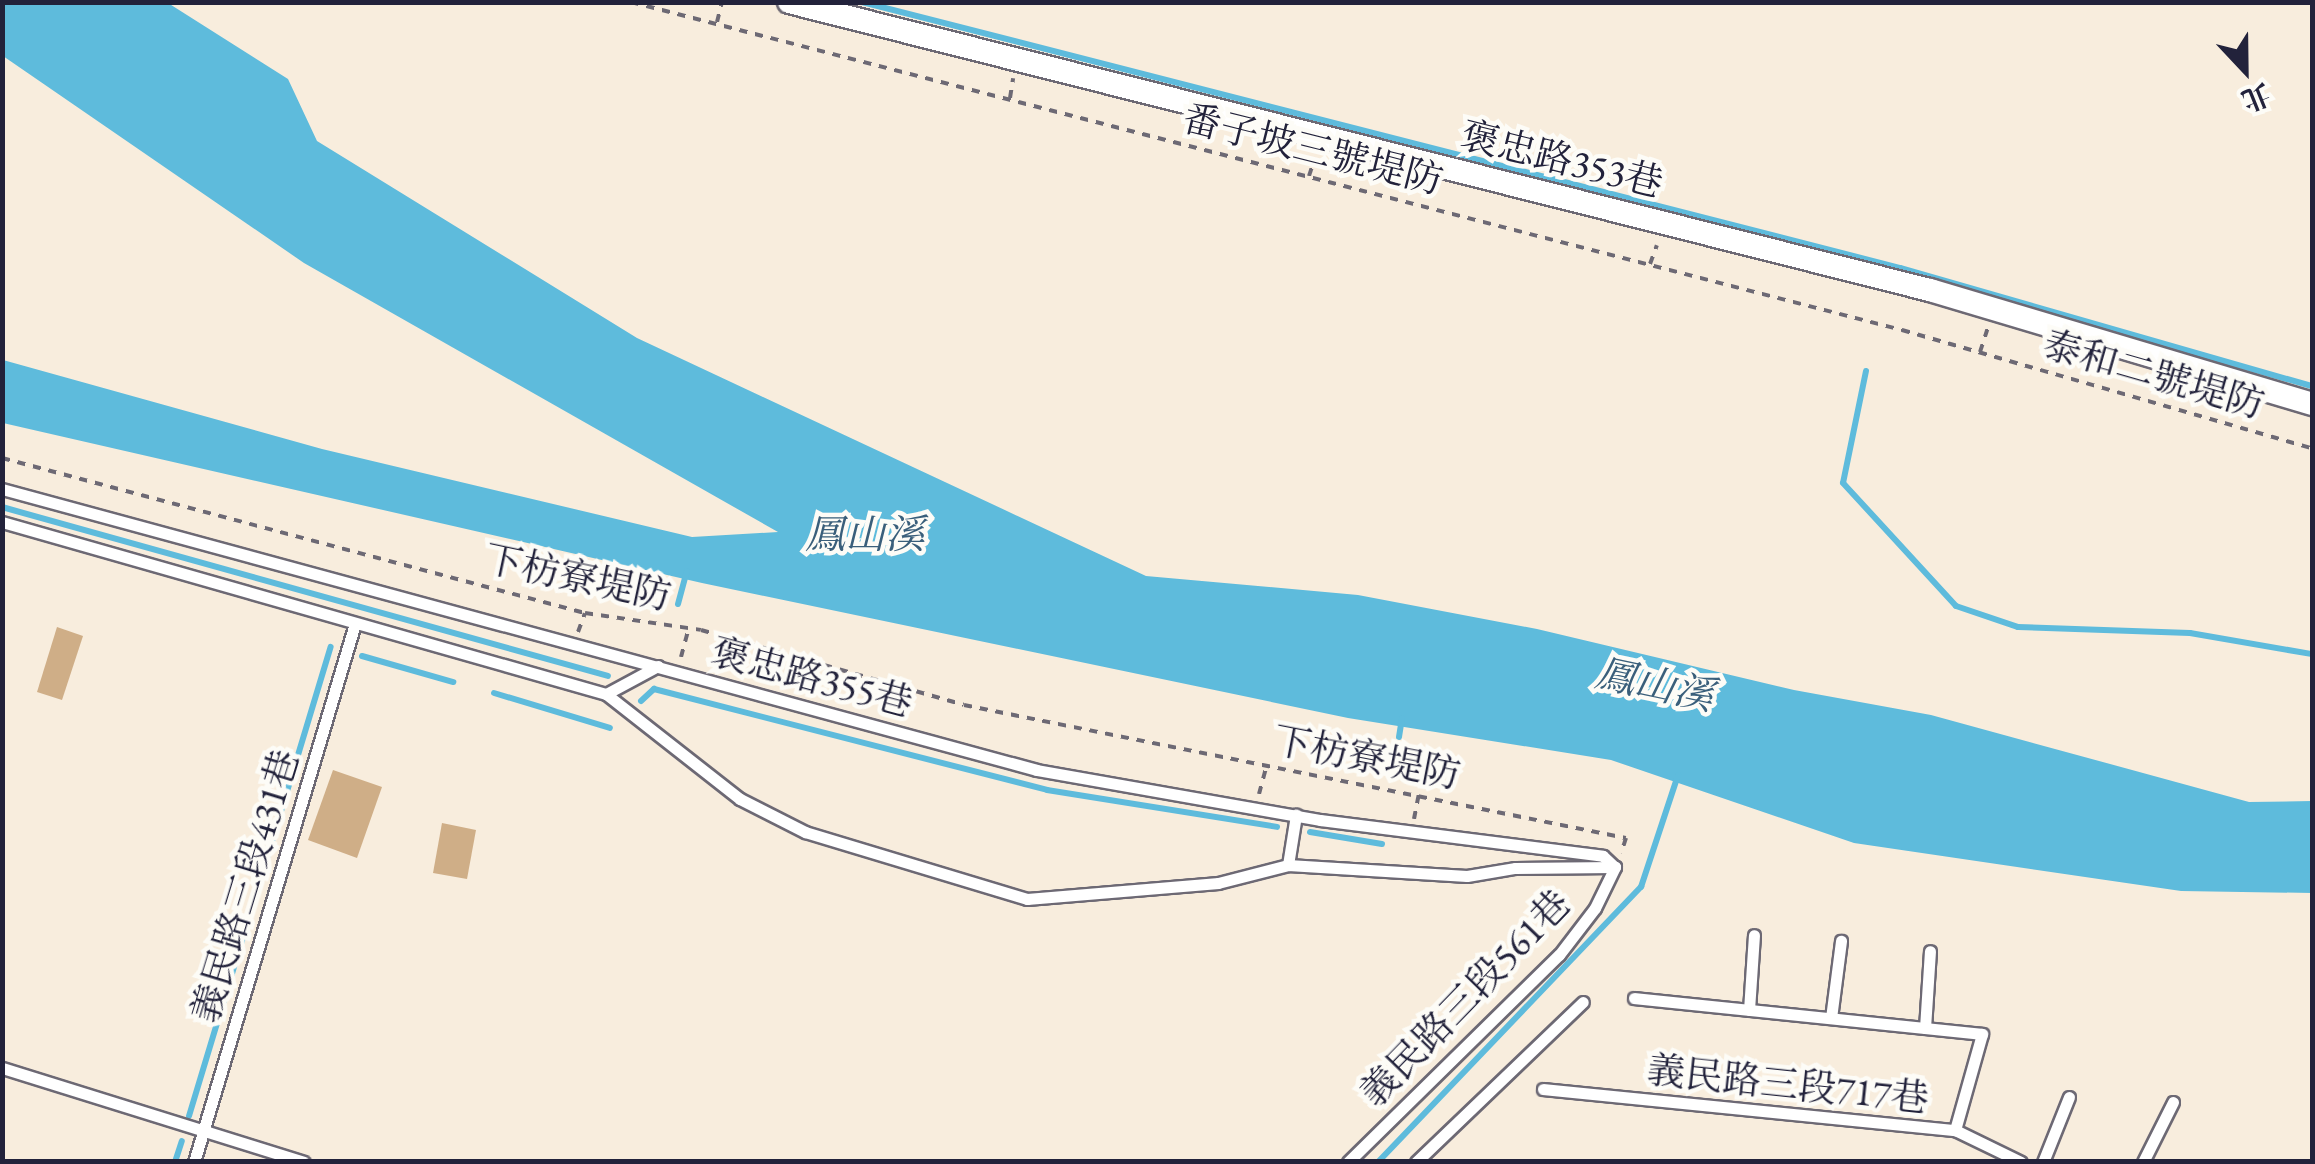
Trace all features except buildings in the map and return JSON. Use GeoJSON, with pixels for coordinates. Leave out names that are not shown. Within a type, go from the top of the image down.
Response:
{"type":"FeatureCollection","features":[{"type":"Feature","properties":{"kind":"street","name":"褒忠路353巷"},"geometry":{"type":"LineString","coordinates":[[789,2],[1930,290],[2312,404]]}},
{"type":"Feature","properties":{"kind":"lane","name":"褒忠路355巷"},"geometry":{"type":"LineString","coordinates":[[2,489],[1037,770],[1296,816],[1603,856],[1616,867]]}},
{"type":"Feature","properties":{"kind":"lane"},"geometry":{"type":"LineString","coordinates":[[2,522],[354,627],[606,694],[740,799],[805,832],[1027,899],[1218,883],[1288,865],[1468,876],[1515,868],[1616,867]]}},
{"type":"Feature","properties":{"kind":"lane","name":"義民路三段431巷"},"geometry":{"type":"LineString","coordinates":[[194,1162],[354,627]]}},
{"type":"Feature","properties":{"kind":"lane"},"geometry":{"type":"LineString","coordinates":[[606,694],[658,666]]}},
{"type":"Feature","properties":{"kind":"lane"},"geometry":{"type":"LineString","coordinates":[[1288,865],[1296,816]]}},
{"type":"Feature","properties":{"kind":"lane","name":"義民路三段561巷"},"geometry":{"type":"LineString","coordinates":[[1348,1162],[1559,954],[1595,908],[1616,867]]}},
{"type":"Feature","properties":{"kind":"lane"},"geometry":{"type":"LineString","coordinates":[[1749,1010],[1754,934]]}},
{"type":"Feature","properties":{"kind":"lane"},"geometry":{"type":"LineString","coordinates":[[1831,1018],[1841,941]]}},
{"type":"Feature","properties":{"kind":"lane"},"geometry":{"type":"LineString","coordinates":[[1924,1028],[1930,952]]}},
{"type":"Feature","properties":{"kind":"lane"},"geometry":{"type":"LineString","coordinates":[[1634,998],[1982,1034],[1955,1130]]}},
{"type":"Feature","properties":{"kind":"lane","name":"義民路三段561巷"},"geometry":{"type":"LineString","coordinates":[[1416,1162],[1583,1002]]}},
{"type":"Feature","properties":{"kind":"lane"},"geometry":{"type":"LineString","coordinates":[[2,1068],[304,1162]]}},
{"type":"Feature","properties":{"kind":"lane","name":"義民路三段717巷"},"geometry":{"type":"LineString","coordinates":[[1542,1089],[1955,1130],[2022,1162]]}},
{"type":"Feature","properties":{"kind":"lane"},"geometry":{"type":"LineString","coordinates":[[2043,1162],[2069,1097]]}},
{"type":"Feature","properties":{"kind":"lane"},"geometry":{"type":"LineString","coordinates":[[2143,1162],[2173,1102]]}},
{"type":"Feature","properties":{"kind":"path","name":"番子坡三號堤防"},"geometry":{"type":"LineString","coordinates":[[632,2],[1980,352]]}},
{"type":"Feature","properties":{"kind":"path"},"geometry":{"type":"LineString","coordinates":[[716,24],[722,2]]}},
{"type":"Feature","properties":{"kind":"path","name":"泰和二號堤防"},"geometry":{"type":"LineString","coordinates":[[1980,352],[2312,448]]}},
{"type":"Feature","properties":{"kind":"path"},"geometry":{"type":"LineString","coordinates":[[2,477],[6,459]]}},
{"type":"Feature","properties":{"kind":"path","name":"下枋寮堤防"},"geometry":{"type":"LineString","coordinates":[[6,459],[585,612],[689,628],[964,705],[1626,838],[1616,867]]}},
{"type":"Feature","properties":{"kind":"path"},"geometry":{"type":"LineString","coordinates":[[678,671],[689,628]]}},
{"type":"Feature","properties":{"kind":"path"},"geometry":{"type":"LineString","coordinates":[[1254,808],[1267,764]]}},
{"type":"Feature","properties":{"kind":"path"},"geometry":{"type":"LineString","coordinates":[[1412,832],[1420,794]]}},
{"type":"Feature","properties":{"kind":"water","name":"鳳山溪"},"geometry":{"type":"Polygon","coordinates":[[[3,2],[168,3],[288,79],[317,141],[637,338],[1146,576],[1358,595],[1537,629],[1794,690],[1931,715],[2249,802],[2312,801],[2312,893],[2181,891],[1854,843],[1611,760],[1348,718],[702,583],[3,423],[3,360],[322,449],[692,537],[778,532],[304,263],[3,56],[3,2]]]}},
{"type":"Feature","properties":{"kind":"waterway"},"geometry":{"type":"LineString","coordinates":[[862,2],[1900,268],[2312,386]]}},
{"type":"Feature","properties":{"kind":"waterway"},"geometry":{"type":"LineString","coordinates":[[1866,371],[1843,483],[1956,606],[2018,627],[2190,633],[2312,654]]}},
{"type":"Feature","properties":{"kind":"waterway"},"geometry":{"type":"LineString","coordinates":[[2,507],[608,676]]}},
{"type":"Feature","properties":{"kind":"waterway"},"geometry":{"type":"LineString","coordinates":[[678,604],[687,571]]}},
{"type":"Feature","properties":{"kind":"waterway"},"geometry":{"type":"LineString","coordinates":[[189,1116],[331,647]]}},
{"type":"Feature","properties":{"kind":"waterway"},"geometry":{"type":"LineString","coordinates":[[362,656],[453,682]]}},
{"type":"Feature","properties":{"kind":"waterway"},"geometry":{"type":"LineString","coordinates":[[641,701],[654,689],[1047,790],[1277,827]]}},
{"type":"Feature","properties":{"kind":"waterway"},"geometry":{"type":"LineString","coordinates":[[494,693],[610,728]]}},
{"type":"Feature","properties":{"kind":"waterway"},"geometry":{"type":"LineString","coordinates":[[1399,737],[1402,718]]}},
{"type":"Feature","properties":{"kind":"waterway"},"geometry":{"type":"LineString","coordinates":[[1378,1162],[1641,887],[1678,775]]}},
{"type":"Feature","properties":{"kind":"waterway"},"geometry":{"type":"LineString","coordinates":[[1310,832],[1382,844]]}},
{"type":"Feature","properties":{"kind":"waterway"},"geometry":{"type":"LineString","coordinates":[[175,1162],[182,1141]]}}]}
